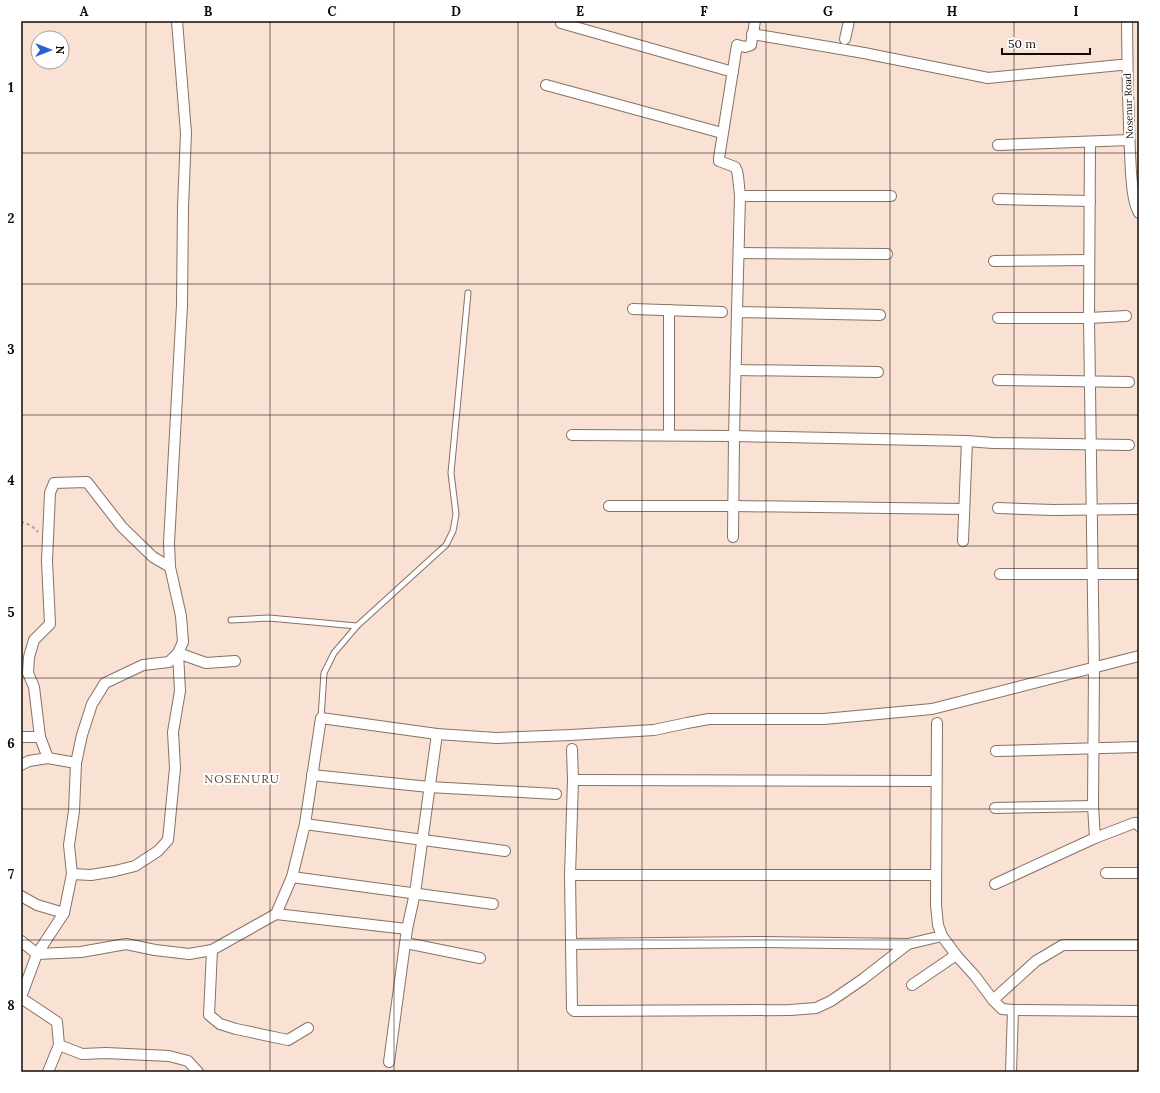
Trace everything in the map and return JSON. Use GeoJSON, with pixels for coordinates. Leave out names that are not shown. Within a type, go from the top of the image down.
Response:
{"type":"FeatureCollection","features":[{"type":"Feature","properties":{"kind":"street"},"geometry":{"type":"LineString","coordinates":[[48,1072],[59,1045],[57,1022],[21,997],[38,954],[64,913],[72,874],[69,845],[74,811],[76,763],[82,735],[92,704],[105,683],[143,665],[169,662],[178,653],[183,642],[181,616],[170,568],[169,543],[182,305],[182,207],[186,133],[177,21]]}},
{"type":"Feature","properties":{"kind":"street"},"geometry":{"type":"LineString","coordinates":[[733,537],[740,196],[738,171],[735,167],[719,161],[722,133],[737,45],[745,47],[751,45],[754,21]]}},
{"type":"Feature","properties":{"kind":"street"},"geometry":{"type":"LineString","coordinates":[[845,39],[849,21]]}},
{"type":"Feature","properties":{"kind":"street","name":"Nosenur Road"},"geometry":{"type":"LineString","coordinates":[[1127,21],[1131,176],[1136,208],[1139,213]]}},
{"type":"Feature","properties":{"kind":"street"},"geometry":{"type":"LineString","coordinates":[[561,23],[733,72]]}},
{"type":"Feature","properties":{"kind":"street"},"geometry":{"type":"LineString","coordinates":[[752,34],[864,53],[988,78],[1127,65]]}},
{"type":"Feature","properties":{"kind":"street"},"geometry":{"type":"LineString","coordinates":[[546,86],[722,133]]}},
{"type":"Feature","properties":{"kind":"street"},"geometry":{"type":"LineString","coordinates":[[998,145],[1129,140]]}},
{"type":"Feature","properties":{"kind":"street"},"geometry":{"type":"LineString","coordinates":[[1090,142],[1089,318],[1094,668],[1093,806],[1095,838]]}},
{"type":"Feature","properties":{"kind":"street"},"geometry":{"type":"LineString","coordinates":[[740,196],[891,196]]}},
{"type":"Feature","properties":{"kind":"street"},"geometry":{"type":"LineString","coordinates":[[998,199],[1090,201]]}},
{"type":"Feature","properties":{"kind":"street"},"geometry":{"type":"LineString","coordinates":[[739,253],[887,254]]}},
{"type":"Feature","properties":{"kind":"street"},"geometry":{"type":"LineString","coordinates":[[994,261],[1089,260]]}},
{"type":"Feature","properties":{"kind":"street"},"geometry":{"type":"LineString","coordinates":[[633,309],[722,312]]}},
{"type":"Feature","properties":{"kind":"street"},"geometry":{"type":"LineString","coordinates":[[669,310],[669,435]]}},
{"type":"Feature","properties":{"kind":"street"},"geometry":{"type":"LineString","coordinates":[[737,312],[880,315]]}},
{"type":"Feature","properties":{"kind":"street"},"geometry":{"type":"LineString","coordinates":[[998,318],[1089,318],[1126,316]]}},
{"type":"Feature","properties":{"kind":"street"},"geometry":{"type":"LineString","coordinates":[[736,370],[878,372]]}},
{"type":"Feature","properties":{"kind":"street"},"geometry":{"type":"LineString","coordinates":[[998,380],[1129,382]]}},
{"type":"Feature","properties":{"kind":"street"},"geometry":{"type":"LineString","coordinates":[[572,435],[734,436],[1129,445]]}},
{"type":"Feature","properties":{"kind":"street"},"geometry":{"type":"LineString","coordinates":[[962,541],[967,441]]}},
{"type":"Feature","properties":{"kind":"street"},"geometry":{"type":"LineString","coordinates":[[48,758],[40,737],[34,687],[28,673],[29,656],[34,640],[50,624],[48,546],[50,493],[54,483],[87,482],[122,526],[153,557],[170,568]]}},
{"type":"Feature","properties":{"kind":"street"},"geometry":{"type":"LineString","coordinates":[[609,506],[964,509]]}},
{"type":"Feature","properties":{"kind":"street"},"geometry":{"type":"LineString","coordinates":[[998,508],[1053,510],[1138,509]]}},
{"type":"Feature","properties":{"kind":"street"},"geometry":{"type":"LineString","coordinates":[[1000,574],[1138,574]]}},
{"type":"Feature","properties":{"kind":"street"},"geometry":{"type":"LineString","coordinates":[[178,653],[206,663],[234,660]]}},
{"type":"Feature","properties":{"kind":"street"},"geometry":{"type":"LineString","coordinates":[[72,874],[91,875],[135,866],[158,851],[168,840],[175,768],[173,732],[180,691],[178,653]]}},
{"type":"Feature","properties":{"kind":"street"},"geometry":{"type":"LineString","coordinates":[[276,914],[292,877],[305,824],[321,718],[437,734],[496,738],[654,730],[709,719],[824,719],[932,709],[1139,656]]}},
{"type":"Feature","properties":{"kind":"street"},"geometry":{"type":"LineString","coordinates":[[937,723],[936,905],[938,925],[942,936],[956,955],[1002,1009],[1139,1011]]}},
{"type":"Feature","properties":{"kind":"street"},"geometry":{"type":"LineString","coordinates":[[389,1062],[407,928],[415,893],[437,734]]}},
{"type":"Feature","properties":{"kind":"street"},"geometry":{"type":"LineString","coordinates":[[21,737],[40,737]]}},
{"type":"Feature","properties":{"kind":"street"},"geometry":{"type":"LineString","coordinates":[[996,751],[1139,747]]}},
{"type":"Feature","properties":{"kind":"street"},"geometry":{"type":"LineString","coordinates":[[572,749],[573,780],[570,875],[572,1009],[574,1011],[790,1010],[816,1008],[832,1001],[908,944]]}},
{"type":"Feature","properties":{"kind":"street"},"geometry":{"type":"LineString","coordinates":[[21,765],[30,761],[48,758],[76,763]]}},
{"type":"Feature","properties":{"kind":"street"},"geometry":{"type":"LineString","coordinates":[[312,775],[429,786],[556,794]]}},
{"type":"Feature","properties":{"kind":"street"},"geometry":{"type":"LineString","coordinates":[[573,780],[936,781]]}},
{"type":"Feature","properties":{"kind":"street"},"geometry":{"type":"LineString","coordinates":[[995,808],[1093,806]]}},
{"type":"Feature","properties":{"kind":"street"},"geometry":{"type":"LineString","coordinates":[[995,884],[1095,838],[1134,823],[1138,824],[1139,826]]}},
{"type":"Feature","properties":{"kind":"street"},"geometry":{"type":"LineString","coordinates":[[305,824],[505,850]]}},
{"type":"Feature","properties":{"kind":"street"},"geometry":{"type":"LineString","coordinates":[[1106,873],[1139,873]]}},
{"type":"Feature","properties":{"kind":"street"},"geometry":{"type":"LineString","coordinates":[[570,875],[936,875]]}},
{"type":"Feature","properties":{"kind":"street"},"geometry":{"type":"LineString","coordinates":[[292,877],[493,904]]}},
{"type":"Feature","properties":{"kind":"street"},"geometry":{"type":"LineString","coordinates":[[21,896],[37,905],[64,913]]}},
{"type":"Feature","properties":{"kind":"street"},"geometry":{"type":"LineString","coordinates":[[21,941],[38,954],[81,952],[126,944],[154,950],[188,954],[212,950],[276,914],[407,928]]}},
{"type":"Feature","properties":{"kind":"street"},"geometry":{"type":"LineString","coordinates":[[571,944],[759,942],[908,944],[942,936]]}},
{"type":"Feature","properties":{"kind":"street"},"geometry":{"type":"LineString","coordinates":[[406,943],[480,958]]}},
{"type":"Feature","properties":{"kind":"street"},"geometry":{"type":"LineString","coordinates":[[993,1000],[1036,961],[1063,944],[1139,945]]}},
{"type":"Feature","properties":{"kind":"street"},"geometry":{"type":"LineString","coordinates":[[212,950],[209,1015],[220,1024],[236,1029],[288,1040],[308,1028]]}},
{"type":"Feature","properties":{"kind":"street"},"geometry":{"type":"LineString","coordinates":[[912,985],[956,955]]}},
{"type":"Feature","properties":{"kind":"street"},"geometry":{"type":"LineString","coordinates":[[1011,1072],[1013,1010]]}},
{"type":"Feature","properties":{"kind":"street"},"geometry":{"type":"LineString","coordinates":[[59,1045],[82,1054],[106,1053],[169,1056],[188,1061],[198,1072]]}},
{"type":"Feature","properties":{"kind":"lane"},"geometry":{"type":"LineString","coordinates":[[321,718],[324,674],[334,653],[357,626],[446,545],[453,531],[456,514],[451,473],[468,293]]}},
{"type":"Feature","properties":{"kind":"lane"},"geometry":{"type":"LineString","coordinates":[[231,620],[268,618],[357,626]]}},
{"type":"Feature","properties":{"kind":"path"},"geometry":{"type":"LineString","coordinates":[[21,522],[25,522],[35,529],[48,546]]}},
{"type":"Feature","properties":{"kind":"district","name":"NOSENURU"},"geometry":{"type":"Point","coordinates":[242,779]}}]}
